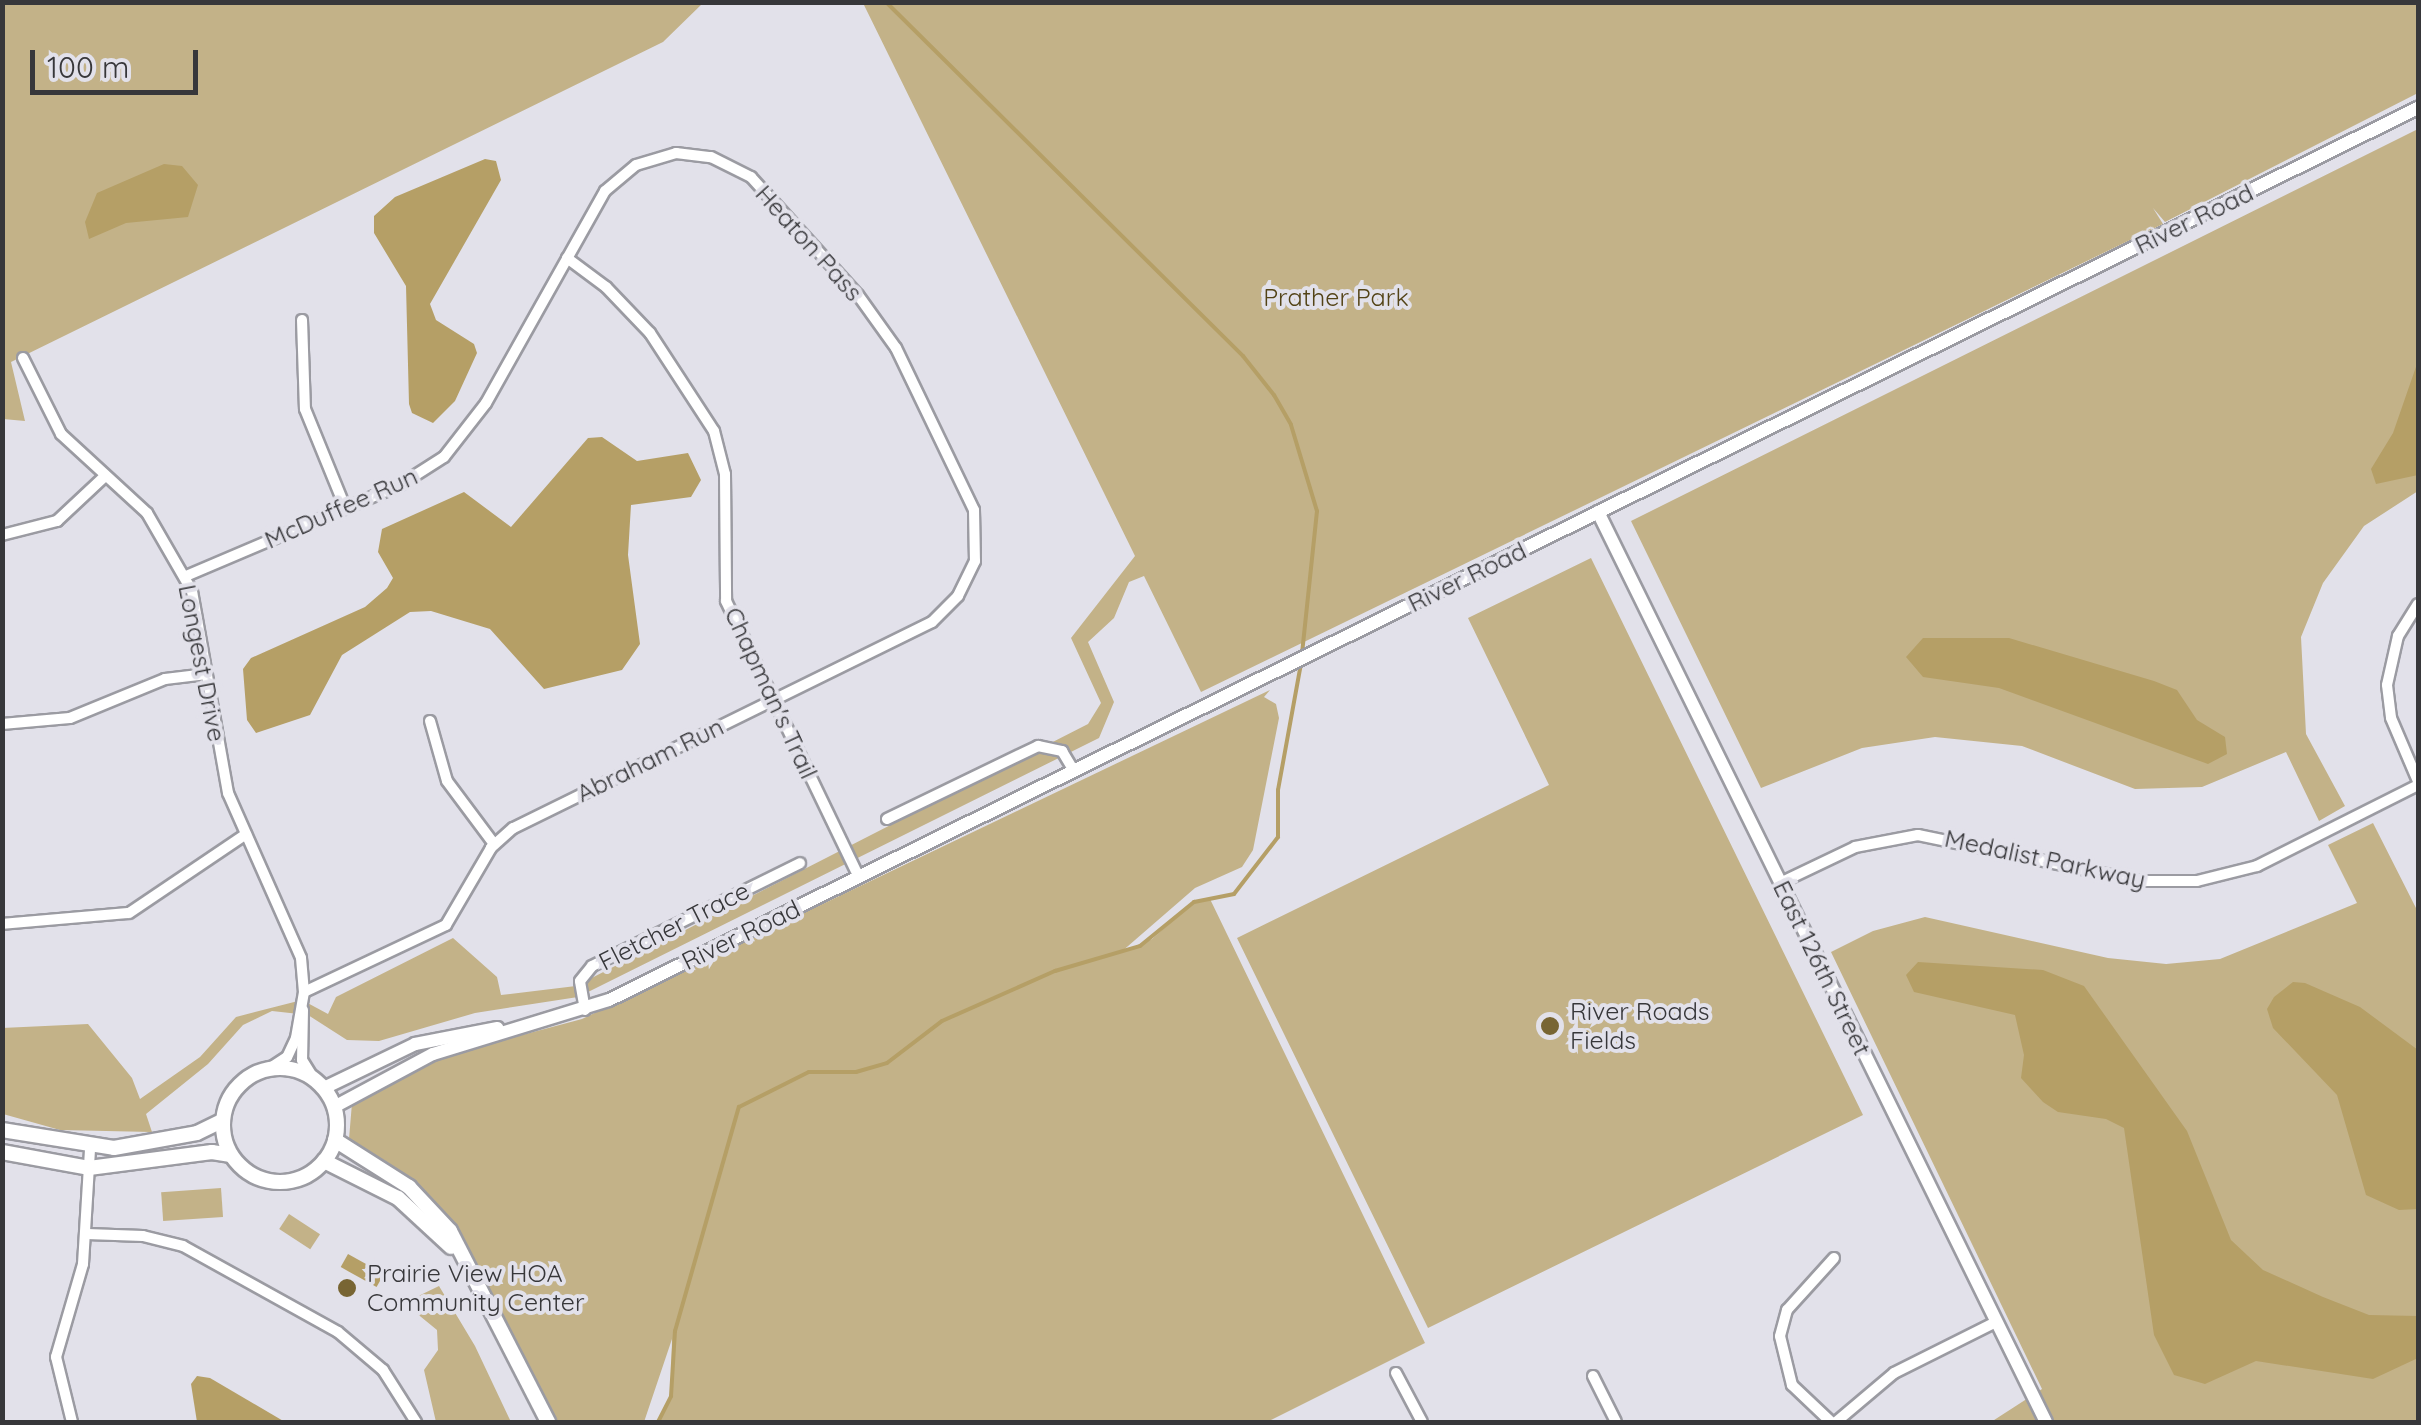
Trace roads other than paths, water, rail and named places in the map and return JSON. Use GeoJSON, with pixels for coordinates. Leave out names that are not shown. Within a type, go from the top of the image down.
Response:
{"type":"FeatureCollection","features":[{"type":"Feature","properties":{"kind":"main road"},"geometry":{"type":"LineString","coordinates":[[270,1068],[319,1084],[334,1107],[335,1140],[324,1162],[308,1176],[276,1182],[255,1177],[231,1155],[222,1121],[241,1082],[270,1068]]}},
{"type":"Feature","properties":{"kind":"main road"},"geometry":{"type":"LineString","coordinates":[[2,1130],[90,1148],[164,1141],[222,1121]]}},
{"type":"Feature","properties":{"kind":"main road"},"geometry":{"type":"LineString","coordinates":[[335,1140],[424,1201],[474,1275],[548,1422]]}},
{"type":"Feature","properties":{"kind":"main road"},"geometry":{"type":"LineString","coordinates":[[2,1152],[89,1168],[212,1152],[231,1155]]}},
{"type":"Feature","properties":{"kind":"main road"},"geometry":{"type":"LineString","coordinates":[[324,1162],[417,1212],[474,1275]]}},
{"type":"Feature","properties":{"kind":"street","name":"River Road"},"geometry":{"type":"LineString","coordinates":[[319,1084],[415,1044],[585,1010],[2418,108]]}},
{"type":"Feature","properties":{"kind":"street","name":"Heaton Pass"},"geometry":{"type":"LineString","coordinates":[[567,258],[605,192],[636,165],[688,153],[738,168],[880,323],[976,521]]}},
{"type":"Feature","properties":{"kind":"street","name":"McDuffee Run"},"geometry":{"type":"LineString","coordinates":[[186,576],[426,471],[458,443],[567,258]]}},
{"type":"Feature","properties":{"kind":"street","name":"Chapman's Trail"},"geometry":{"type":"LineString","coordinates":[[567,258],[606,287],[650,333],[714,431],[725,474],[723,587],[773,700],[860,877]]}},
{"type":"Feature","properties":{"kind":"street"},"geometry":{"type":"LineString","coordinates":[[302,320],[305,409],[345,508]]}},
{"type":"Feature","properties":{"kind":"street","name":"Longest Drive"},"geometry":{"type":"LineString","coordinates":[[24,358],[28,378],[62,434],[146,514],[186,576],[207,674],[221,770],[246,834],[292,929],[304,992],[302,1060],[319,1084]]}},
{"type":"Feature","properties":{"kind":"street"},"geometry":{"type":"LineString","coordinates":[[2,535],[56,520],[104,477]]}},
{"type":"Feature","properties":{"kind":"street","name":"East 126th Street"},"geometry":{"type":"LineString","coordinates":[[1598,512],[2046,1422]]}},
{"type":"Feature","properties":{"kind":"street","name":"Abraham Run"},"geometry":{"type":"LineString","coordinates":[[304,992],[446,925],[494,844],[513,828],[945,610],[976,561],[976,521]]}},
{"type":"Feature","properties":{"kind":"street"},"geometry":{"type":"LineString","coordinates":[[2418,604],[2398,636],[2387,686],[2391,718],[2418,783]]}},
{"type":"Feature","properties":{"kind":"street"},"geometry":{"type":"LineString","coordinates":[[2,724],[70,718],[165,679],[207,674]]}},
{"type":"Feature","properties":{"kind":"street"},"geometry":{"type":"LineString","coordinates":[[430,720],[448,781],[494,844]]}},
{"type":"Feature","properties":{"kind":"street"},"geometry":{"type":"LineString","coordinates":[[888,819],[1038,746],[1062,751],[1074,771]]}},
{"type":"Feature","properties":{"kind":"street","name":"Medalist Parkway"},"geometry":{"type":"LineString","coordinates":[[1780,883],[1855,848],[1918,835],[2140,881],[2197,881],[2256,866],[2418,783]]}},
{"type":"Feature","properties":{"kind":"street"},"geometry":{"type":"LineString","coordinates":[[2,924],[129,913],[246,834]]}},
{"type":"Feature","properties":{"kind":"street","name":"Fletcher Trace"},"geometry":{"type":"LineString","coordinates":[[585,1010],[580,981],[592,966],[800,863]]}},
{"type":"Feature","properties":{"kind":"street","name":"Longest Drive"},"geometry":{"type":"LineString","coordinates":[[270,1068],[293,1048],[303,1009]]}},
{"type":"Feature","properties":{"kind":"street","name":"River Road"},"geometry":{"type":"LineString","coordinates":[[334,1107],[423,1058],[510,1028]]}},
{"type":"Feature","properties":{"kind":"street"},"geometry":{"type":"LineString","coordinates":[[72,1422],[56,1357],[87,1234],[90,1148]]}},
{"type":"Feature","properties":{"kind":"street"},"geometry":{"type":"LineString","coordinates":[[87,1234],[143,1236],[184,1246],[338,1332],[383,1370],[416,1422]]}},
{"type":"Feature","properties":{"kind":"street"},"geometry":{"type":"LineString","coordinates":[[1834,1258],[1787,1310],[1780,1336],[1792,1386],[1834,1422],[1885,1378],[1996,1322]]}},
{"type":"Feature","properties":{"kind":"street"},"geometry":{"type":"LineString","coordinates":[[1396,1372],[1422,1422]]}},
{"type":"Feature","properties":{"kind":"street"},"geometry":{"type":"LineString","coordinates":[[1593,1376],[1616,1422]]}},
{"type":"Feature","properties":{"kind":"waterway"},"geometry":{"type":"LineString","coordinates":[[886,2],[1243,356],[1274,395],[1291,425],[1317,511],[1302,654]]}},
{"type":"Feature","properties":{"kind":"waterway"},"geometry":{"type":"LineString","coordinates":[[658,1422],[671,1396],[675,1331],[739,1107],[809,1072],[856,1072],[887,1063],[942,1021],[1055,971],[1140,946],[1194,902],[1234,894],[1278,837],[1278,790],[1301,663]]}},
{"type":"Feature","properties":{"kind":"place","name":"River Roads Fields"},"geometry":{"type":"Point","coordinates":[1550,1026]}},
{"type":"Feature","properties":{"kind":"place","name":"Prairie View HOA Community Center"},"geometry":{"type":"Point","coordinates":[347,1288]}},
{"type":"Feature","properties":{"kind":"park label","name":"Prather Park"},"geometry":{"type":"Point","coordinates":[1336,297]}}]}
